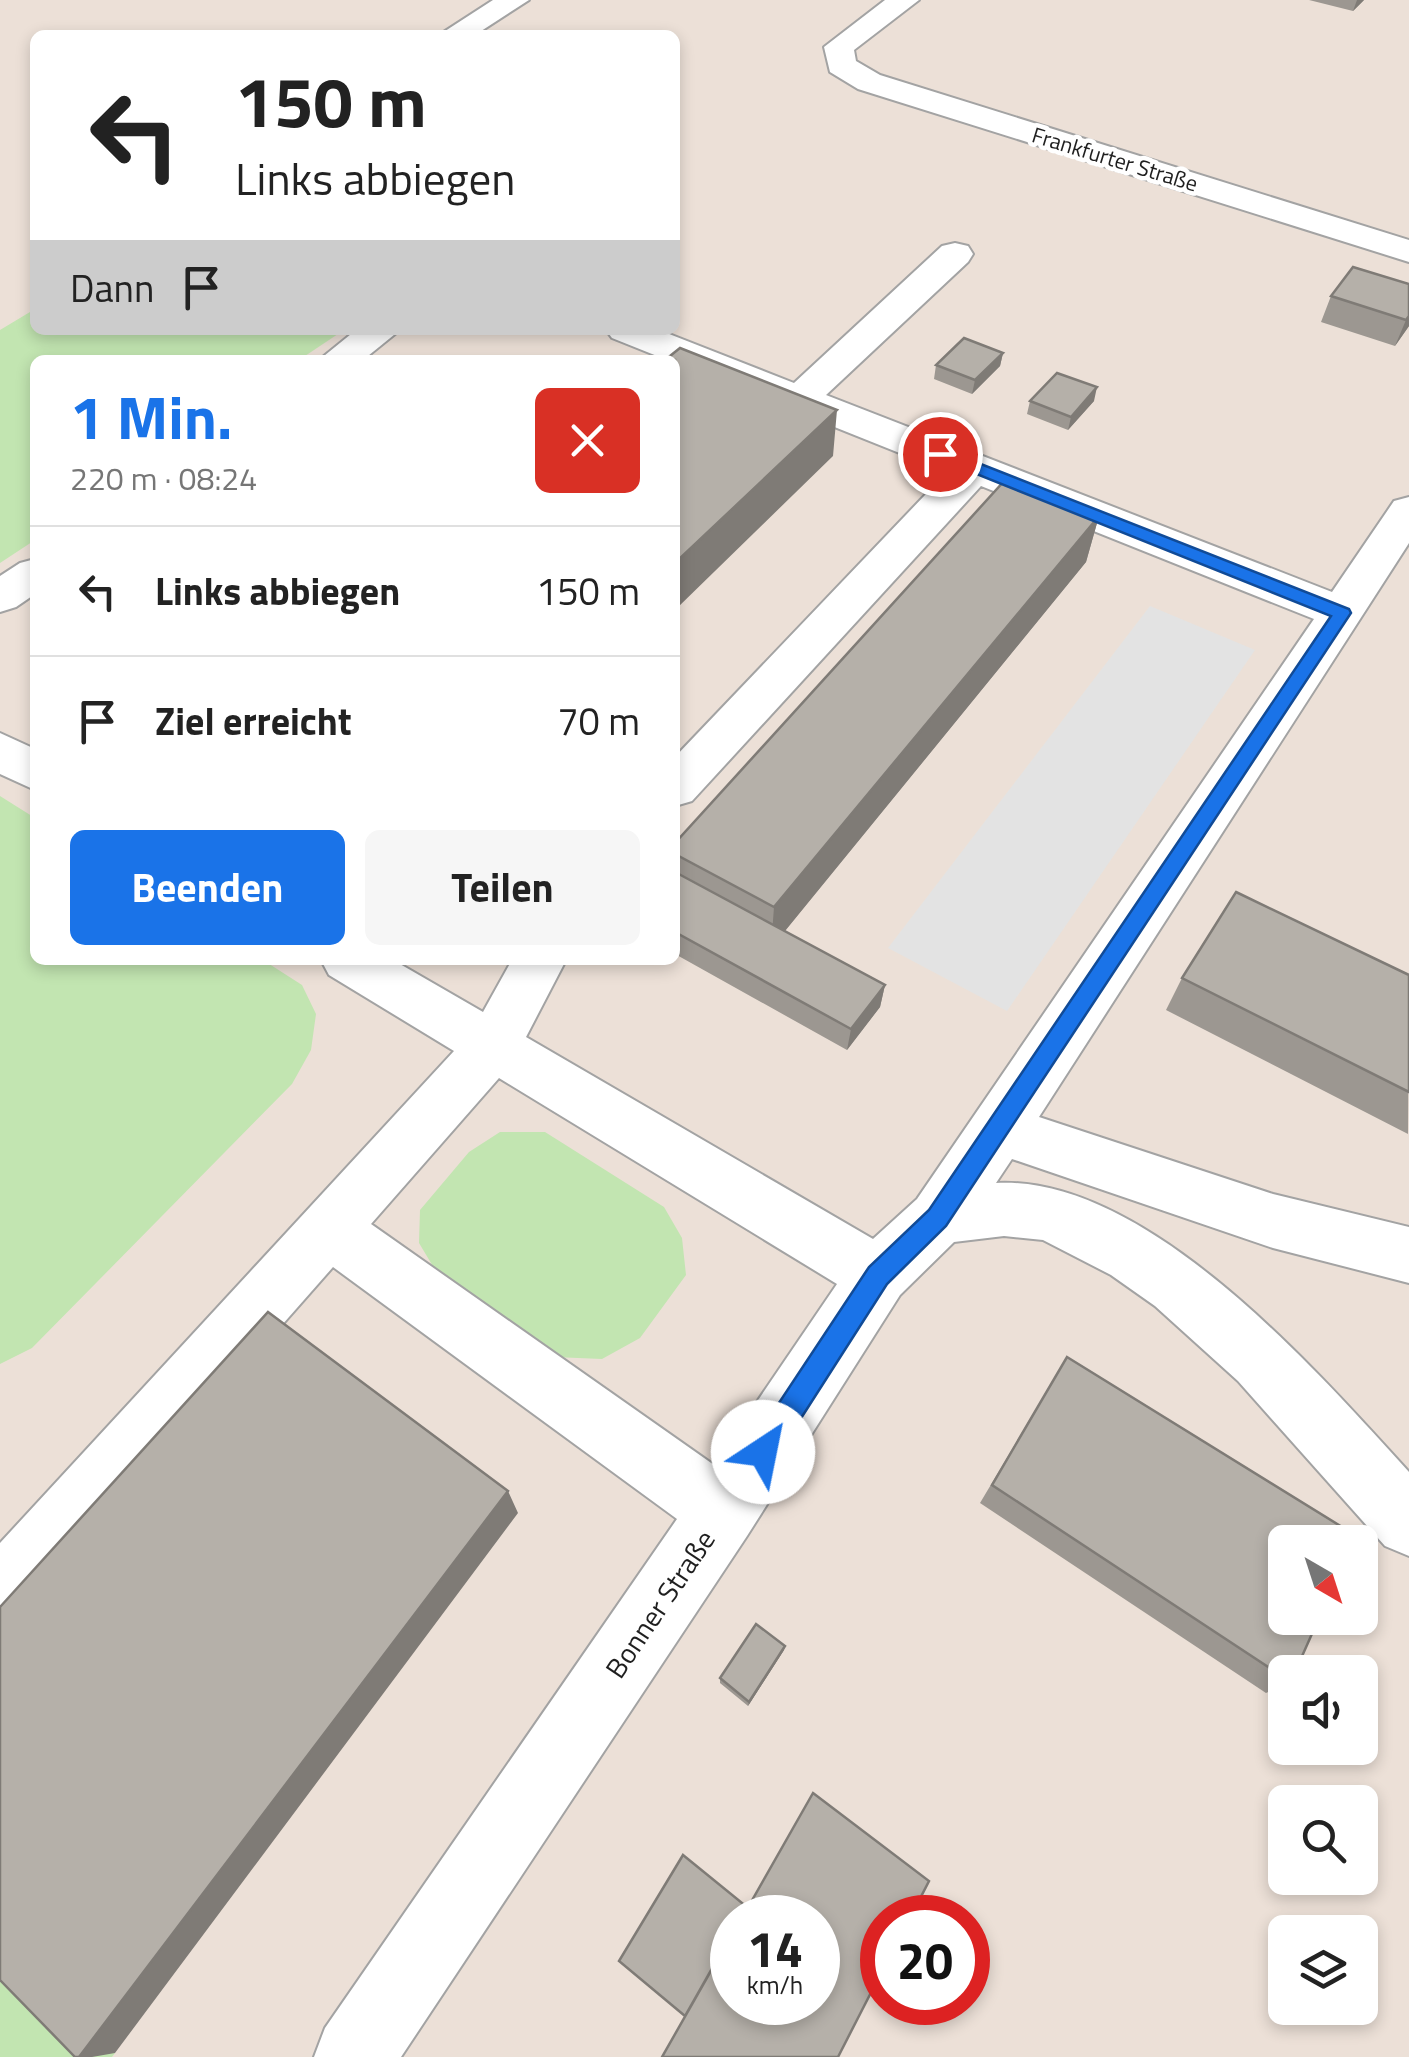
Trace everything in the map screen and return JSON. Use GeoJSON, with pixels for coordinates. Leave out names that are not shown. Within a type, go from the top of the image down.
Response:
{"type":"FeatureCollection","features":[{"type":"Feature","properties":{"kind":"lane"},"geometry":{"type":"LineString","coordinates":[[463,30],[514,0]]}},
{"type":"Feature","properties":{"kind":"lane","name":"Frankfurter Straße"},"geometry":{"type":"LineString","coordinates":[[904,0],[839,47],[840,65],[869,82],[1409,251]]}},
{"type":"Feature","properties":{"kind":"lane"},"geometry":{"type":"LineString","coordinates":[[800,398],[955,254]]}},
{"type":"Feature","properties":{"kind":"lane"},"geometry":{"type":"LineString","coordinates":[[345,355],[374,335]]}},
{"type":"Feature","properties":{"kind":"lane"},"geometry":{"type":"LineString","coordinates":[[643,345],[673,355]]}},
{"type":"Feature","properties":{"kind":"lane"},"geometry":{"type":"LineString","coordinates":[[680,357],[800,398],[1342,613]]}},
{"type":"Feature","properties":{"kind":"lane"},"geometry":{"type":"LineString","coordinates":[[680,783],[975,468]]}},
{"type":"Feature","properties":{"kind":"lane","name":"Bonner Straße"},"geometry":{"type":"LineString","coordinates":[[354,2057],[878,1275],[938,1218],[999,1130],[1409,510]]}},
{"type":"Feature","properties":{"kind":"lane"},"geometry":{"type":"LineString","coordinates":[[0,597],[30,576]]}},
{"type":"Feature","properties":{"kind":"lane"},"geometry":{"type":"LineString","coordinates":[[0,751],[30,769]]}},
{"type":"Feature","properties":{"kind":"lane"},"geometry":{"type":"LineString","coordinates":[[356,965],[878,1275]]}},
{"type":"Feature","properties":{"kind":"lane"},"geometry":{"type":"LineString","coordinates":[[0,1594],[492,1047],[535,965]]}},
{"type":"Feature","properties":{"kind":"lane"},"geometry":{"type":"LineString","coordinates":[[999,1130],[1274,1222],[1409,1255]]}},
{"type":"Feature","properties":{"kind":"lane"},"geometry":{"type":"LineString","coordinates":[[938,1218],[996,1207],[1047,1214],[1118,1245],[1188,1292],[1303,1405],[1409,1522]]}},
{"type":"Feature","properties":{"kind":"lane"},"geometry":{"type":"LineString","coordinates":[[328,1228],[722,1512]]}},
{"type":"Feature","properties":{"kind":"shaded area"},"geometry":{"type":"Polygon","coordinates":[[[0,0],[1409,0],[1409,2057],[0,2057],[0,0]]]}},
{"type":"Feature","properties":{"kind":"shaded area"},"geometry":{"type":"Polygon","coordinates":[[[1150,606],[1255,650],[1007,1011],[888,948],[1150,606]]]}},
{"type":"Feature","properties":{"kind":"green space"},"geometry":{"type":"Polygon","coordinates":[[[30,312],[30,335],[336,335],[306,355],[30,355],[30,543],[0,563],[0,330],[30,312]]]}},
{"type":"Feature","properties":{"kind":"green space"},"geometry":{"type":"Polygon","coordinates":[[[0,796],[30,815],[30,965],[271,965],[302,985],[316,1014],[311,1050],[292,1084],[32,1348],[0,1364],[0,796]]]}},
{"type":"Feature","properties":{"kind":"green space"},"geometry":{"type":"Polygon","coordinates":[[[500,1132],[545,1132],[664,1207],[682,1238],[686,1275],[640,1338],[602,1359],[554,1357],[437,1273],[419,1243],[420,1210],[469,1152],[500,1132]]]}},
{"type":"Feature","properties":{"kind":"green space"},"geometry":{"type":"Polygon","coordinates":[[[0,1936],[115,2053],[112,2057],[0,2057],[0,1936]]]}},
{"type":"Feature","properties":{"kind":"building"},"geometry":{"type":"Polygon","coordinates":[[[1353,267],[1409,284],[1406,320],[1331,296],[1353,267]]]}},
{"type":"Feature","properties":{"kind":"building"},"geometry":{"type":"Polygon","coordinates":[[[964,338],[1003,353],[975,380],[936,365],[964,338]]]}},
{"type":"Feature","properties":{"kind":"building"},"geometry":{"type":"Polygon","coordinates":[[[680,348],[837,410],[680,558],[680,355],[671,355],[680,348]]]}},
{"type":"Feature","properties":{"kind":"building"},"geometry":{"type":"Polygon","coordinates":[[[1057,373],[1097,387],[1071,417],[1030,401],[1057,373]]]}},
{"type":"Feature","properties":{"kind":"building"},"geometry":{"type":"Polygon","coordinates":[[[1006,479],[1099,516],[774,907],[680,857],[680,838],[1006,479]]]}},
{"type":"Feature","properties":{"kind":"building"},"geometry":{"type":"Polygon","coordinates":[[[680,875],[885,985],[851,1029],[680,935],[680,875]]]}},
{"type":"Feature","properties":{"kind":"building"},"geometry":{"type":"Polygon","coordinates":[[[1236,892],[1409,975],[1409,1092],[1182,978],[1236,892]]]}},
{"type":"Feature","properties":{"kind":"building"},"geometry":{"type":"Polygon","coordinates":[[[268,1312],[508,1491],[79,2057],[75,2057],[0,1980],[0,1607],[268,1312]]]}},
{"type":"Feature","properties":{"kind":"building"},"geometry":{"type":"Polygon","coordinates":[[[1067,1357],[1339,1525],[1268,1525],[1268,1635],[1311,1635],[1303,1655],[1268,1655],[1268,1667],[992,1485],[1067,1357]]]}},
{"type":"Feature","properties":{"kind":"building"},"geometry":{"type":"Polygon","coordinates":[[[756,1624],[785,1646],[749,1702],[720,1678],[756,1624]]]}},
{"type":"Feature","properties":{"kind":"building"},"geometry":{"type":"Polygon","coordinates":[[[813,1793],[929,1881],[922,1895],[860,1895],[860,2014],[838,2057],[662,2057],[710,1973],[710,2025],[840,2025],[840,1895],[755,1895],[813,1793]]]}},
{"type":"Feature","properties":{"kind":"building"},"geometry":{"type":"Polygon","coordinates":[[[683,1855],[732,1895],[710,1895],[710,1972],[685,2016],[619,1961],[683,1855]]]}},
{"type":"Feature","properties":{"kind":"route"},"geometry":{"type":"LineString","coordinates":[[763,1452],[878,1275],[938,1218],[999,1130],[1342,613],[940,454]]}}]}
